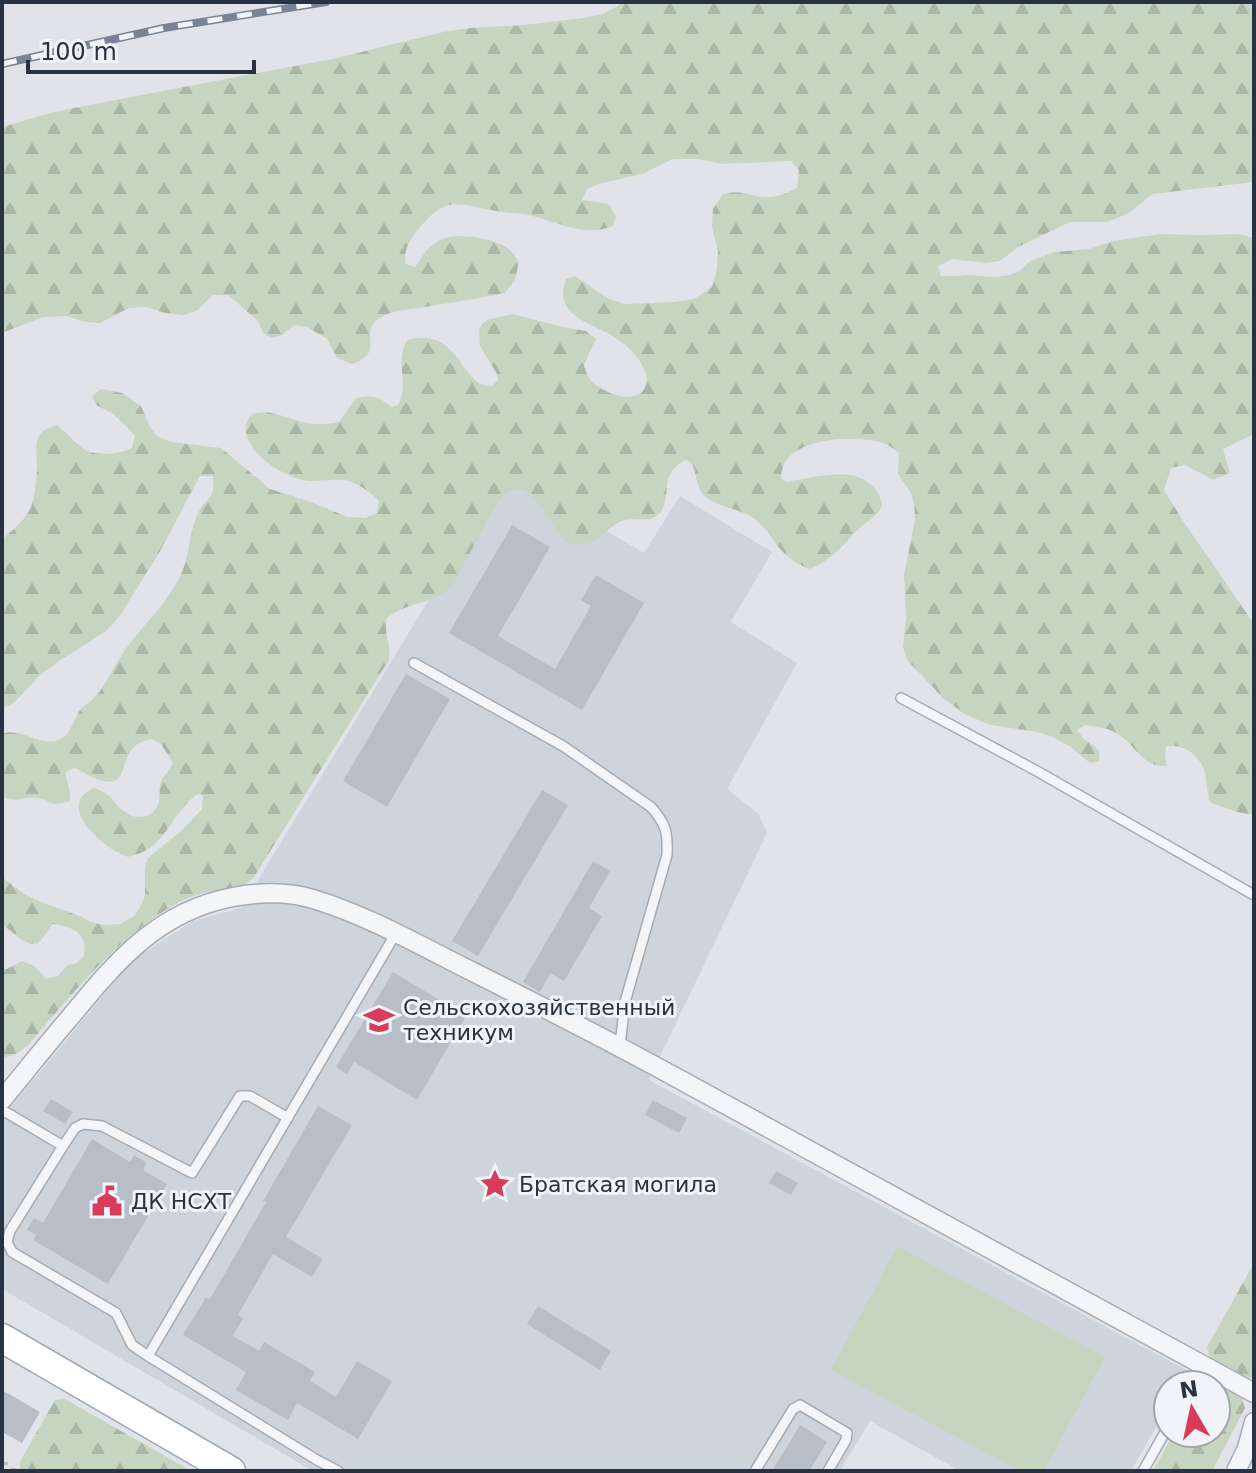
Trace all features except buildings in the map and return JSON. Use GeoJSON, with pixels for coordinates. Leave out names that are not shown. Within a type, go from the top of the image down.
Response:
{"type":"FeatureCollection","features":[{"type":"Feature","properties":{"kind":"main road"},"geometry":{"type":"LineString","coordinates":[[2,1338],[231,1471]]}},
{"type":"Feature","properties":{"kind":"street"},"geometry":{"type":"LineString","coordinates":[[2,1100],[104,976],[126,952],[151,932],[204,904],[234,897],[272,892],[308,897],[396,933],[620,1046],[1254,1393]]}},
{"type":"Feature","properties":{"kind":"street"},"geometry":{"type":"LineString","coordinates":[[1236,1471],[1254,1422]]}},
{"type":"Feature","properties":{"kind":"lane"},"geometry":{"type":"LineString","coordinates":[[414,663],[563,746],[651,807],[662,820],[668,837],[667,855],[625,1002],[620,1046]]}},
{"type":"Feature","properties":{"kind":"lane"},"geometry":{"type":"LineString","coordinates":[[901,698],[1035,770],[1254,895]]}},
{"type":"Feature","properties":{"kind":"lane"},"geometry":{"type":"LineString","coordinates":[[148,1356],[396,933]]}},
{"type":"Feature","properties":{"kind":"lane"},"geometry":{"type":"LineString","coordinates":[[288,1118],[250,1096],[240,1096],[192,1173],[102,1126],[83,1124],[75,1128],[63,1146],[10,1231],[7,1242],[12,1252],[116,1313],[132,1345],[338,1471]]}},
{"type":"Feature","properties":{"kind":"lane"},"geometry":{"type":"LineString","coordinates":[[2,1110],[63,1146]]}},
{"type":"Feature","properties":{"kind":"lane"},"geometry":{"type":"LineString","coordinates":[[1201,1369],[1203,1365]]}},
{"type":"Feature","properties":{"kind":"lane"},"geometry":{"type":"LineString","coordinates":[[755,1471],[793,1409],[800,1405],[847,1433],[828,1471]]}},
{"type":"Feature","properties":{"kind":"lane"},"geometry":{"type":"LineString","coordinates":[[1143,1471],[1156,1449]]}},
{"type":"Feature","properties":{"kind":"path"},"geometry":{"type":"LineString","coordinates":[[2,1463],[9,1464],[11,1470],[24,1471]]}},
{"type":"Feature","properties":{"kind":"shaded area","name":"Сельскохозяйственный техникум"},"geometry":{"type":"Polygon","coordinates":[[[506,473],[644,553],[680,496],[772,552],[731,622],[797,663],[727,789],[759,814],[767,833],[649,1080],[1184,1369],[1152,1369],[1152,1434],[1131,1471],[960,1471],[870,1421],[840,1471],[313,1471],[2,1289],[2,1118],[131,961],[193,921],[241,908],[506,473]]]}},
{"type":"Feature","properties":{"kind":"green space"},"geometry":{"type":"Polygon","coordinates":[[[625,2],[1254,2],[1254,182],[1153,194],[1127,214],[1107,222],[1070,222],[1018,247],[1000,261],[986,263],[952,259],[938,266],[941,276],[996,277],[1018,272],[1030,261],[1054,252],[1089,249],[1114,241],[1160,234],[1238,234],[1254,238],[1254,434],[1223,449],[1230,473],[1213,480],[1185,465],[1171,468],[1164,490],[1254,624],[1254,815],[1211,803],[1201,764],[1194,754],[1184,748],[1166,746],[1167,766],[1159,766],[1147,761],[1117,733],[1085,725],[1077,730],[1099,750],[1099,761],[1090,763],[1053,737],[991,725],[966,715],[944,699],[907,660],[903,647],[906,618],[904,575],[915,519],[914,504],[911,493],[898,474],[899,453],[885,444],[855,439],[822,441],[806,446],[784,464],[781,478],[786,482],[848,475],[870,483],[882,502],[878,512],[835,554],[808,569],[785,554],[753,518],[707,498],[698,486],[692,463],[686,460],[671,472],[660,513],[648,519],[619,522],[585,544],[566,541],[531,495],[521,489],[509,491],[496,504],[453,585],[438,596],[387,618],[389,660],[254,877],[242,885],[186,899],[149,922],[111,953],[28,1045],[18,1053],[2,1058],[2,968],[7,969],[22,961],[34,966],[46,979],[58,976],[68,965],[75,964],[84,956],[84,948],[78,932],[67,927],[53,924],[41,940],[31,944],[2,925],[2,877],[24,894],[91,922],[120,924],[134,916],[141,906],[148,858],[202,809],[203,795],[198,794],[190,800],[154,845],[128,857],[110,848],[95,835],[82,819],[79,802],[84,794],[94,788],[109,796],[129,815],[143,817],[152,813],[158,805],[162,779],[173,763],[161,744],[151,739],[132,749],[116,780],[99,780],[74,768],[65,772],[70,801],[55,804],[36,798],[12,799],[2,796],[2,734],[18,733],[50,742],[66,735],[79,712],[99,692],[129,645],[176,584],[185,565],[195,520],[213,490],[213,476],[200,476],[159,553],[119,617],[106,631],[59,661],[38,677],[14,703],[2,709],[2,540],[22,521],[31,507],[37,469],[36,447],[42,432],[57,425],[92,453],[110,454],[132,448],[135,435],[113,414],[96,405],[92,396],[101,389],[122,393],[141,406],[157,436],[172,442],[221,448],[270,489],[348,517],[365,518],[377,513],[379,501],[361,487],[342,480],[299,479],[264,459],[246,434],[246,425],[252,414],[273,413],[324,424],[339,422],[356,398],[375,397],[391,407],[398,405],[403,389],[402,357],[407,340],[425,338],[439,341],[449,348],[473,378],[481,384],[492,386],[498,380],[497,374],[480,346],[479,330],[489,319],[513,314],[586,331],[596,339],[584,366],[593,383],[616,395],[639,394],[647,380],[639,360],[620,341],[568,309],[563,291],[566,279],[575,276],[609,299],[625,304],[694,299],[712,287],[717,269],[713,209],[723,194],[781,195],[797,188],[799,170],[791,161],[724,164],[673,159],[642,174],[587,189],[582,200],[609,204],[616,216],[613,226],[602,229],[581,230],[529,215],[453,204],[446,206],[430,216],[414,235],[408,244],[406,264],[415,267],[430,247],[442,239],[475,237],[510,250],[519,262],[515,280],[505,293],[397,311],[381,317],[372,326],[368,354],[352,364],[337,358],[327,339],[307,327],[294,325],[282,335],[272,338],[263,333],[258,321],[228,295],[212,295],[198,310],[184,315],[146,307],[129,308],[100,323],[66,316],[43,317],[2,333],[2,127],[54,112],[337,58],[443,32],[603,14],[625,2]]]}},
{"type":"Feature","properties":{"kind":"green space"},"geometry":{"type":"Polygon","coordinates":[[[897,1246],[1105,1357],[1044,1471],[1020,1471],[831,1370],[897,1246]]]}},
{"type":"Feature","properties":{"kind":"green space"},"geometry":{"type":"Polygon","coordinates":[[[1254,1263],[1254,1377],[1247,1379],[1217,1364],[1209,1356],[1207,1347],[1254,1263]]]}},
{"type":"Feature","properties":{"kind":"green space"},"geometry":{"type":"Polygon","coordinates":[[[1232,1391],[1242,1396],[1245,1408],[1232,1433],[1232,1391]]]}},
{"type":"Feature","properties":{"kind":"green space"},"geometry":{"type":"Polygon","coordinates":[[[65,1399],[191,1471],[19,1471],[21,1460],[55,1400],[65,1399]]]}},
{"type":"Feature","properties":{"kind":"green space"},"geometry":{"type":"Polygon","coordinates":[[[1165,1449],[1224,1449],[1212,1471],[1153,1471],[1165,1449]]]}},
{"type":"Feature","properties":{"kind":"railway"},"geometry":{"type":"LineString","coordinates":[[2,64],[164,28],[326,2]]}},
{"type":"Feature","properties":{"kind":"place","name":"Сельскохозяйственный техникум"},"geometry":{"type":"Point","coordinates":[379,1020]}},
{"type":"Feature","properties":{"kind":"place","name":"Братская могила"},"geometry":{"type":"Point","coordinates":[495,1184]}},
{"type":"Feature","properties":{"kind":"place","name":"ДК НСХТ"},"geometry":{"type":"Point","coordinates":[107,1201]}}]}
